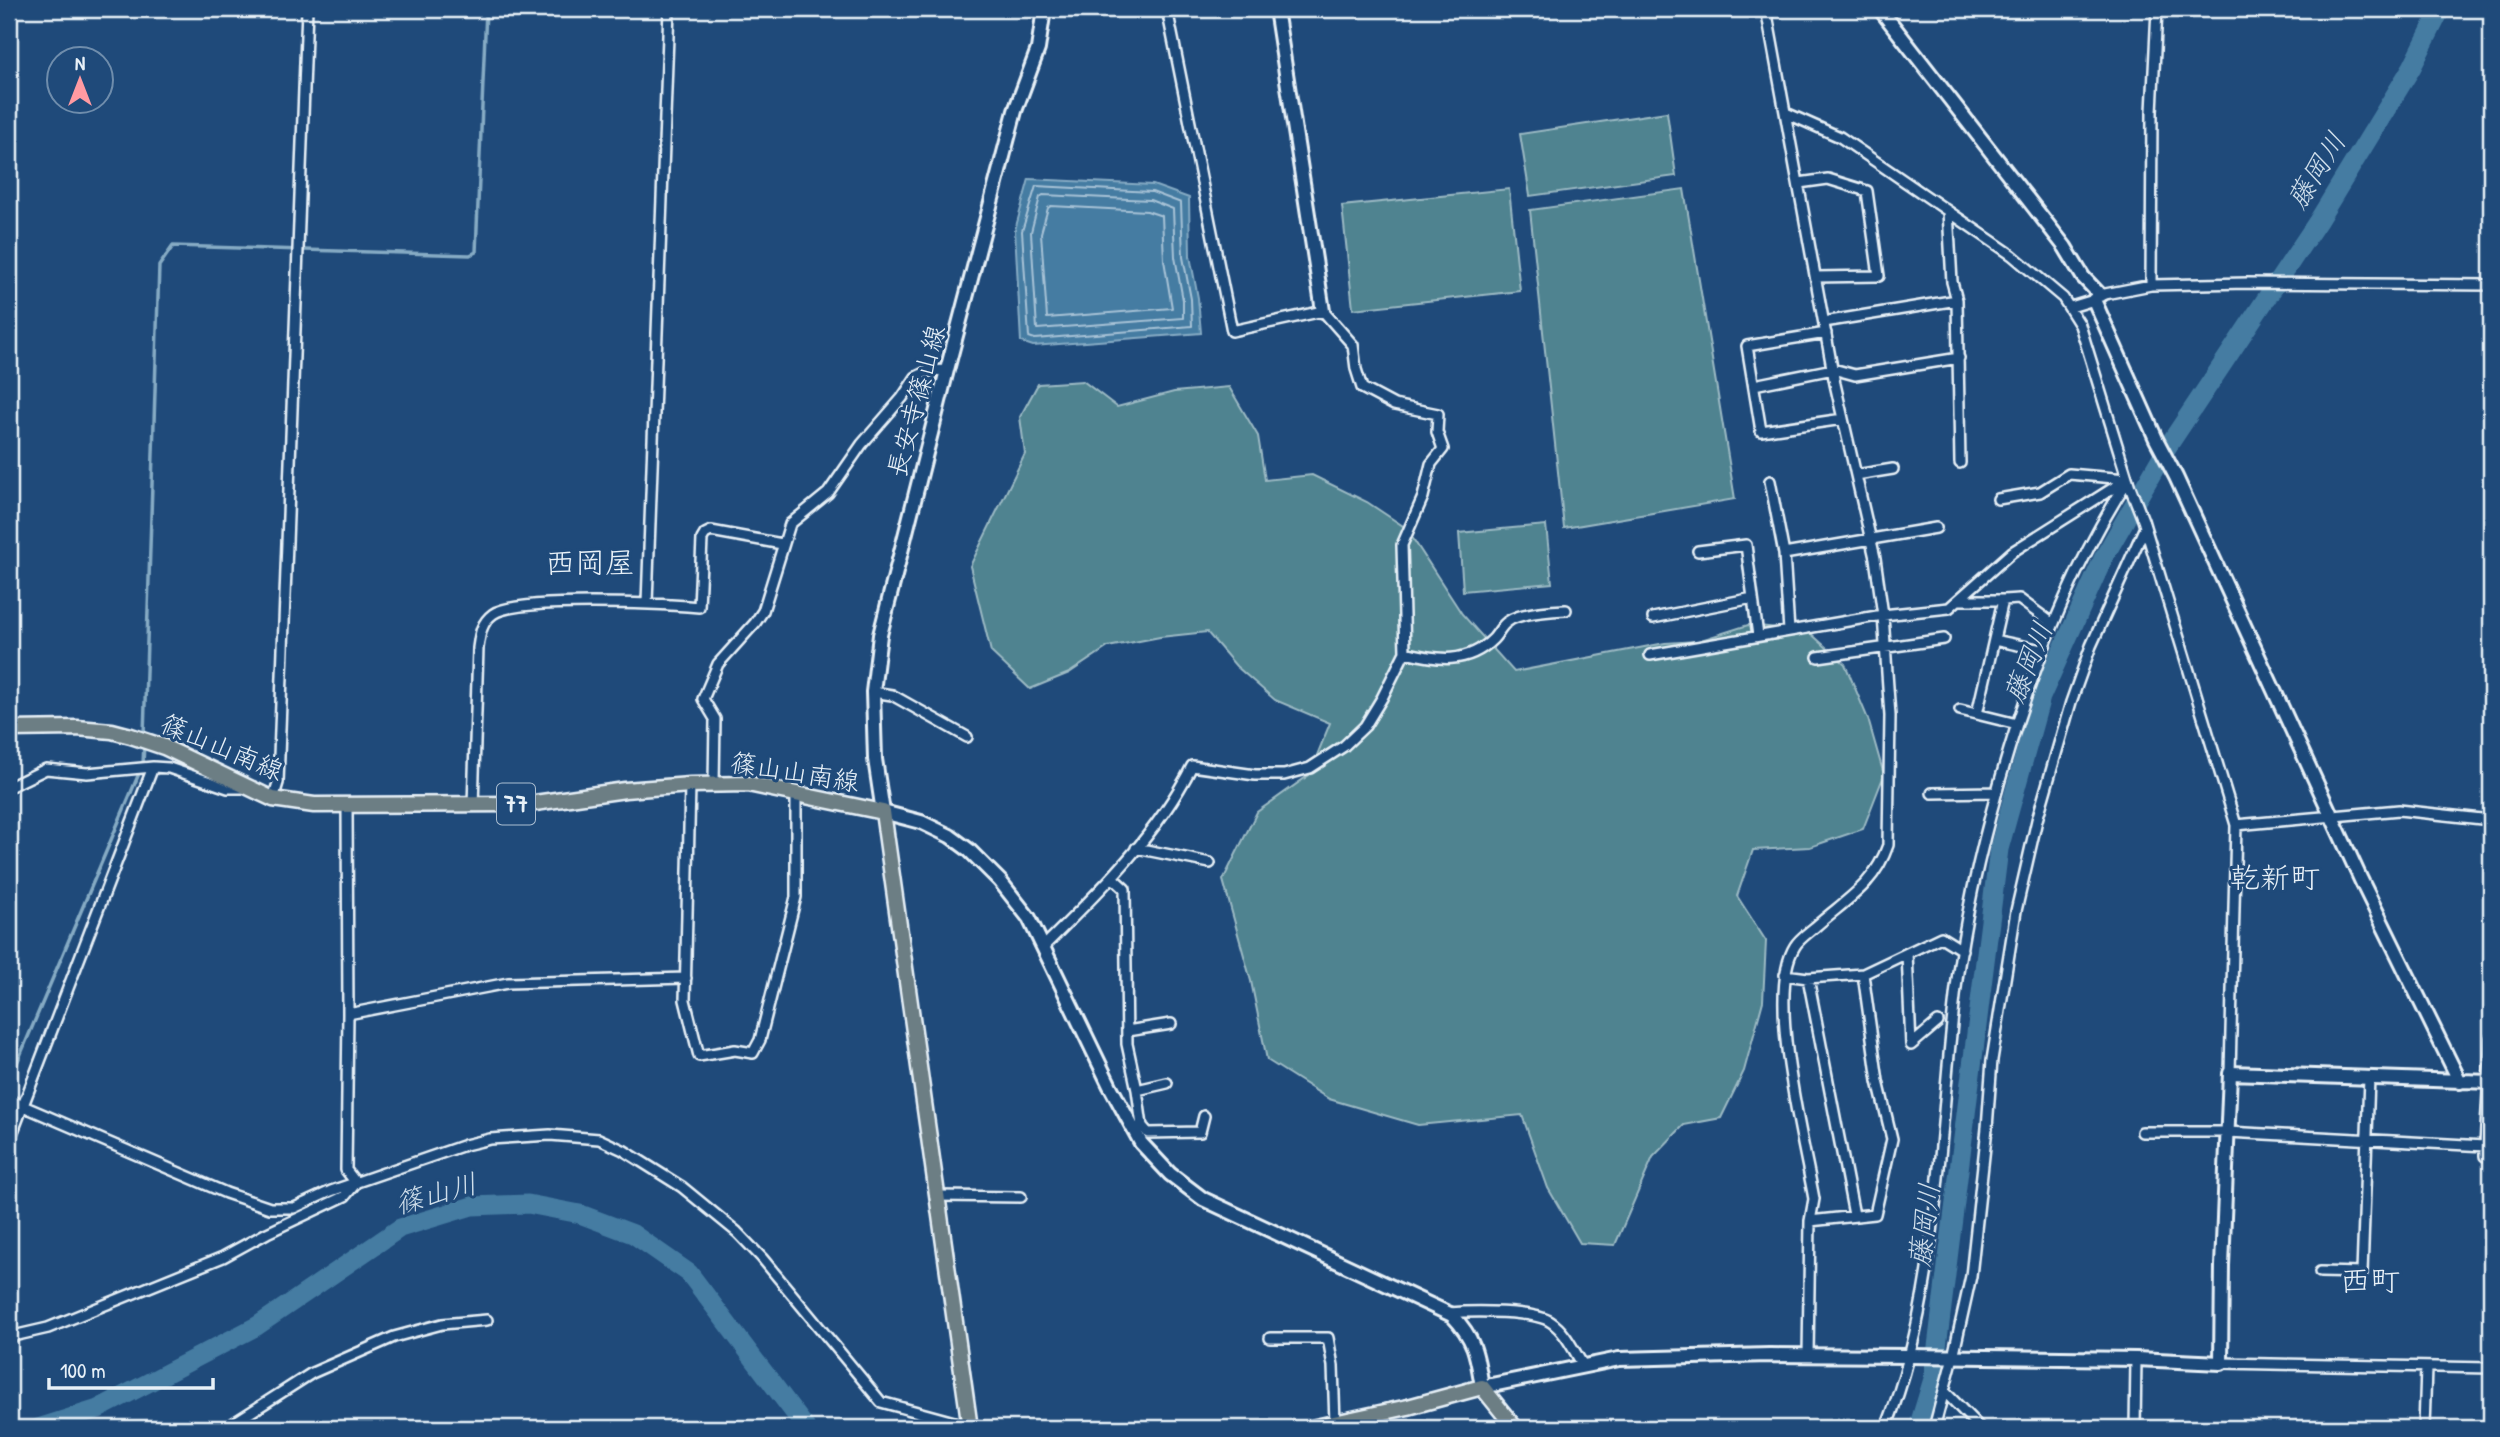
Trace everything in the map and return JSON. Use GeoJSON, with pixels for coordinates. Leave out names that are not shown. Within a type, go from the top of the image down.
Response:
{"type":"FeatureCollection","features":[{"type":"Feature","properties":{"kind":"main road","name":"篠山山南線"},"geometry":{"type":"LineString","coordinates":[[9,729],[77,728],[112,731],[157,744],[273,799],[314,805],[528,804],[625,790],[748,784],[883,811],[969,1427]]}},
{"type":"Feature","properties":{"kind":"main road"},"geometry":{"type":"LineString","coordinates":[[1311,1428],[1482,1387],[1515,1428]]}},
{"type":"Feature","properties":{"kind":"street"},"geometry":{"type":"LineString","coordinates":[[273,799],[278,783],[307,9]]}},
{"type":"Feature","properties":{"kind":"street"},"geometry":{"type":"LineString","coordinates":[[647,603],[669,9]]}},
{"type":"Feature","properties":{"kind":"street","name":"長安寺篠山線"},"geometry":{"type":"LineString","coordinates":[[883,811],[875,759],[873,692],[880,635],[1016,111],[1038,49],[1044,9]]}},
{"type":"Feature","properties":{"kind":"street"},"geometry":{"type":"LineString","coordinates":[[1167,9],[1232,331],[1323,311]]}},
{"type":"Feature","properties":{"kind":"street"},"geometry":{"type":"LineString","coordinates":[[1043,947],[1113,878],[1176,797],[1192,766],[1255,775],[1284,775],[1310,768],[1344,746],[1364,726],[1382,698],[1405,652],[1402,545],[1423,498],[1431,464],[1443,450],[1437,432],[1438,414],[1394,405],[1362,388],[1353,345],[1323,311],[1276,9]]}},
{"type":"Feature","properties":{"kind":"street"},"geometry":{"type":"LineString","coordinates":[[1766,9],[1833,369],[1870,538],[1883,615],[1890,716],[1888,845],[1882,865],[1858,892],[1795,945],[1784,975],[1786,1050],[1814,1199],[1810,1221],[1808,1356]]}},
{"type":"Feature","properties":{"kind":"street"},"geometry":{"type":"LineString","coordinates":[[1880,9],[2065,247],[2097,298],[2156,439],[2332,817],[2460,1082]]}},
{"type":"Feature","properties":{"kind":"street"},"geometry":{"type":"LineString","coordinates":[[2151,285],[2152,112],[2157,9]]}},
{"type":"Feature","properties":{"kind":"street"},"geometry":{"type":"LineString","coordinates":[[1786,113],[1840,137],[2012,255],[2063,298],[2080,324],[2236,825],[2221,1363]]}},
{"type":"Feature","properties":{"kind":"street"},"geometry":{"type":"LineString","coordinates":[[1799,183],[1828,178],[1867,191],[1879,276],[1816,277]]}},
{"type":"Feature","properties":{"kind":"street"},"geometry":{"type":"LineString","coordinates":[[1948,211],[1952,282],[1957,300],[1960,463]]}},
{"type":"Feature","properties":{"kind":"street"},"geometry":{"type":"LineString","coordinates":[[2071,307],[2151,285],[2491,285]]}},
{"type":"Feature","properties":{"kind":"street"},"geometry":{"type":"LineString","coordinates":[[1824,322],[1957,300]]}},
{"type":"Feature","properties":{"kind":"street"},"geometry":{"type":"LineString","coordinates":[[1826,333],[1748,346],[1761,431],[1843,419]]}},
{"type":"Feature","properties":{"kind":"street"},"geometry":{"type":"LineString","coordinates":[[1754,384],[1833,369],[1855,375],[1959,358]]}},
{"type":"Feature","properties":{"kind":"street"},"geometry":{"type":"LineString","coordinates":[[714,784],[715,719],[703,699],[718,664],[763,611],[790,524],[828,493],[862,444],[902,398],[916,377],[928,371],[947,370]]}},
{"type":"Feature","properties":{"kind":"street"},"geometry":{"type":"LineString","coordinates":[[1856,475],[1893,469]]}},
{"type":"Feature","properties":{"kind":"street"},"geometry":{"type":"LineString","coordinates":[[1998,499],[2040,492],[2069,474],[2129,483]]}},
{"type":"Feature","properties":{"kind":"street"},"geometry":{"type":"LineString","coordinates":[[1770,481],[1784,554],[1788,631]]}},
{"type":"Feature","properties":{"kind":"street"},"geometry":{"type":"LineString","coordinates":[[1650,655],[1883,615],[1949,608],[2012,552],[2081,506],[2129,483]]}},
{"type":"Feature","properties":{"kind":"street"},"geometry":{"type":"LineString","coordinates":[[1886,1428],[1914,1356],[1928,1262],[1962,950],[1995,792],[2053,624],[2098,526],[2129,483]]}},
{"type":"Feature","properties":{"kind":"street"},"geometry":{"type":"LineString","coordinates":[[1934,1428],[1971,1276],[1992,1060],[2019,898],[2037,820],[2091,646],[2144,524]]}},
{"type":"Feature","properties":{"kind":"street"},"geometry":{"type":"LineString","coordinates":[[1784,554],[1936,528]]}},
{"type":"Feature","properties":{"kind":"street"},"geometry":{"type":"LineString","coordinates":[[473,806],[478,648],[481,627],[493,614],[506,609],[542,605],[647,603],[699,607],[702,539],[705,534],[711,531],[782,544]]}},
{"type":"Feature","properties":{"kind":"street"},"geometry":{"type":"LineString","coordinates":[[1698,551],[1746,545],[1758,636]]}},
{"type":"Feature","properties":{"kind":"street"},"geometry":{"type":"LineString","coordinates":[[1653,618],[1753,598]]}},
{"type":"Feature","properties":{"kind":"street"},"geometry":{"type":"LineString","coordinates":[[1958,600],[2019,599],[2053,624]]}},
{"type":"Feature","properties":{"kind":"street"},"geometry":{"type":"LineString","coordinates":[[1977,714],[2003,600]]}},
{"type":"Feature","properties":{"kind":"street"},"geometry":{"type":"LineString","coordinates":[[1405,652],[1427,658],[1460,659],[1492,641],[1508,621],[1538,612],[1566,610]]}},
{"type":"Feature","properties":{"kind":"street"},"geometry":{"type":"LineString","coordinates":[[1818,657],[1944,639]]}},
{"type":"Feature","properties":{"kind":"street"},"geometry":{"type":"LineString","coordinates":[[1994,640],[2042,650]]}},
{"type":"Feature","properties":{"kind":"street"},"geometry":{"type":"LineString","coordinates":[[873,692],[892,695],[967,737]]}},
{"type":"Feature","properties":{"kind":"street"},"geometry":{"type":"LineString","coordinates":[[1961,710],[2017,724]]}},
{"type":"Feature","properties":{"kind":"street"},"geometry":{"type":"LineString","coordinates":[[9,1142],[150,767]]}},
{"type":"Feature","properties":{"kind":"street"},"geometry":{"type":"LineString","coordinates":[[9,787],[46,769],[87,773],[150,767],[169,768],[228,788],[246,788]]}},
{"type":"Feature","properties":{"kind":"street"},"geometry":{"type":"LineString","coordinates":[[690,785],[685,1000],[699,1056],[735,1050],[753,1053],[760,1040],[796,897],[796,792]]}},
{"type":"Feature","properties":{"kind":"street"},"geometry":{"type":"LineString","coordinates":[[1932,793],[1995,792]]}},
{"type":"Feature","properties":{"kind":"street"},"geometry":{"type":"LineString","coordinates":[[347,805],[346,1170],[356,1183]]}},
{"type":"Feature","properties":{"kind":"street"},"geometry":{"type":"LineString","coordinates":[[2236,825],[2399,810],[2491,820]]}},
{"type":"Feature","properties":{"kind":"street"},"geometry":{"type":"LineString","coordinates":[[883,811],[950,836],[969,850],[1000,881],[1029,918],[1137,1128],[1141,1143],[1170,1174],[1203,1199],[1449,1313],[1466,1329],[1477,1350],[1482,1387],[1619,1359],[1914,1356],[2491,1368]]}},
{"type":"Feature","properties":{"kind":"street"},"geometry":{"type":"LineString","coordinates":[[1136,848],[1210,863]]}},
{"type":"Feature","properties":{"kind":"street"},"geometry":{"type":"LineString","coordinates":[[1113,878],[1125,888],[1127,1044],[1137,1090],[1137,1128]]}},
{"type":"Feature","properties":{"kind":"street"},"geometry":{"type":"LineString","coordinates":[[1784,975],[1808,978],[1863,974],[1941,937],[1962,950]]}},
{"type":"Feature","properties":{"kind":"street"},"geometry":{"type":"LineString","coordinates":[[1907,953],[1910,1045],[1938,1022]]}},
{"type":"Feature","properties":{"kind":"street"},"geometry":{"type":"LineString","coordinates":[[1810,1221],[1875,1214],[1892,1139],[1878,1081],[1863,974]]}},
{"type":"Feature","properties":{"kind":"street"},"geometry":{"type":"LineString","coordinates":[[348,1014],[508,983],[686,978]]}},
{"type":"Feature","properties":{"kind":"street"},"geometry":{"type":"LineString","coordinates":[[1808,978],[1854,1215]]}},
{"type":"Feature","properties":{"kind":"street"},"geometry":{"type":"LineString","coordinates":[[1127,1031],[1171,1024]]}},
{"type":"Feature","properties":{"kind":"street"},"geometry":{"type":"LineString","coordinates":[[2491,1038],[2485,1146],[2485,1156],[2491,1156]]}},
{"type":"Feature","properties":{"kind":"street"},"geometry":{"type":"LineString","coordinates":[[2230,1073],[2489,1082]]}},
{"type":"Feature","properties":{"kind":"street"},"geometry":{"type":"LineString","coordinates":[[2320,1272],[2362,1273],[2369,1078]]}},
{"type":"Feature","properties":{"kind":"street"},"geometry":{"type":"LineString","coordinates":[[1137,1090],[1167,1083]]}},
{"type":"Feature","properties":{"kind":"street"},"geometry":{"type":"LineString","coordinates":[[9,1100],[226,1193],[270,1208],[293,1208],[465,1144],[490,1139],[550,1135],[599,1139],[623,1150],[682,1187],[737,1232],[762,1258],[881,1402],[969,1427]]}},
{"type":"Feature","properties":{"kind":"street"},"geometry":{"type":"LineString","coordinates":[[1137,1128],[1148,1133],[1200,1132],[1204,1116]]}},
{"type":"Feature","properties":{"kind":"street"},"geometry":{"type":"LineString","coordinates":[[2142,1132],[2228,1132],[2485,1146]]}},
{"type":"Feature","properties":{"kind":"street"},"geometry":{"type":"LineString","coordinates":[[9,1337],[59,1324],[223,1257],[345,1196],[356,1183]]}},
{"type":"Feature","properties":{"kind":"street"},"geometry":{"type":"LineString","coordinates":[[937,1196],[1021,1197]]}},
{"type":"Feature","properties":{"kind":"street"},"geometry":{"type":"LineString","coordinates":[[1449,1313],[1474,1310],[1548,1320],[1563,1332],[1583,1365]]}},
{"type":"Feature","properties":{"kind":"street"},"geometry":{"type":"LineString","coordinates":[[226,1428],[312,1373],[394,1337],[442,1324],[487,1320]]}},
{"type":"Feature","properties":{"kind":"street"},"geometry":{"type":"LineString","coordinates":[[1270,1338],[1328,1338],[1334,1366],[1335,1423]]}},
{"type":"Feature","properties":{"kind":"street"},"geometry":{"type":"LineString","coordinates":[[2135,1428],[2136,1359]]}},
{"type":"Feature","properties":{"kind":"street"},"geometry":{"type":"LineString","coordinates":[[2424,1428],[2426,1368]]}},
{"type":"Feature","properties":{"kind":"street"},"geometry":{"type":"LineString","coordinates":[[1944,1391],[1980,1428]]}},
{"type":"Feature","properties":{"kind":"green space"},"geometry":{"type":"Polygon","coordinates":[[[1667,112],[1676,176],[1530,196],[1520,134],[1667,112]]]}},
{"type":"Feature","properties":{"kind":"green space"},"geometry":{"type":"Polygon","coordinates":[[[1509,189],[1520,291],[1353,309],[1342,206],[1509,189]]]}},
{"type":"Feature","properties":{"kind":"green space"},"geometry":{"type":"Polygon","coordinates":[[[1684,189],[1735,499],[1564,528],[1530,210],[1684,189]]]}},
{"type":"Feature","properties":{"kind":"green space"},"geometry":{"type":"Polygon","coordinates":[[[1083,381],[1117,407],[1174,392],[1229,387],[1258,436],[1265,480],[1312,475],[1367,502],[1406,528],[1462,614],[1514,672],[1665,643],[1698,641],[1748,625],[1808,631],[1845,664],[1868,719],[1884,775],[1863,829],[1810,847],[1753,850],[1737,896],[1766,941],[1763,1001],[1744,1071],[1721,1118],[1684,1125],[1653,1157],[1615,1245],[1580,1243],[1548,1188],[1522,1115],[1418,1125],[1329,1099],[1267,1060],[1251,981],[1223,880],[1257,812],[1309,775],[1330,723],[1275,700],[1236,666],[1207,632],[1108,647],[1069,673],[1030,689],[991,652],[970,566],[1025,454],[1020,417],[1038,384],[1083,381]]]}},
{"type":"Feature","properties":{"kind":"green space"},"geometry":{"type":"Polygon","coordinates":[[[1546,525],[1552,583],[1463,591],[1459,533],[1546,525]]]}},
{"type":"Feature","properties":{"kind":"water"},"geometry":{"type":"Polygon","coordinates":[[[1029,179],[1153,185],[1189,198],[1190,256],[1201,333],[1033,346],[1021,342],[1015,230],[1029,179]]]}},
{"type":"Feature","properties":{"kind":"waterway"},"geometry":{"type":"LineString","coordinates":[[144,735],[159,266],[173,246],[470,255],[476,252],[486,9]]}},
{"type":"Feature","properties":{"kind":"waterway","name":"藤岡川"},"geometry":{"type":"LineString","coordinates":[[1918,1428],[1933,1379],[1999,849],[2041,697],[2104,557],[2166,449],[2318,221],[2412,67],[2441,9]]}},
{"type":"Feature","properties":{"kind":"waterway"},"geometry":{"type":"LineString","coordinates":[[9,1082],[143,764],[144,743]]}},
{"type":"Feature","properties":{"kind":"waterway"},"geometry":{"type":"LineString","coordinates":[[2487,1157],[2491,1353]]}},
{"type":"Feature","properties":{"kind":"waterway","name":"篠山川"},"geometry":{"type":"LineString","coordinates":[[38,1428],[98,1409],[257,1326],[400,1228],[472,1206],[528,1204],[580,1214],[633,1234],[689,1273],[806,1428]]}},
{"type":"Feature","properties":{"kind":"district","name":"西岡屋"},"geometry":{"type":"Point","coordinates":[590,563]}},
{"type":"Feature","properties":{"kind":"district","name":"乾新町"},"geometry":{"type":"Point","coordinates":[2275,878]}},
{"type":"Feature","properties":{"kind":"district","name":"西町"},"geometry":{"type":"Point","coordinates":[2370,1281]}}]}
